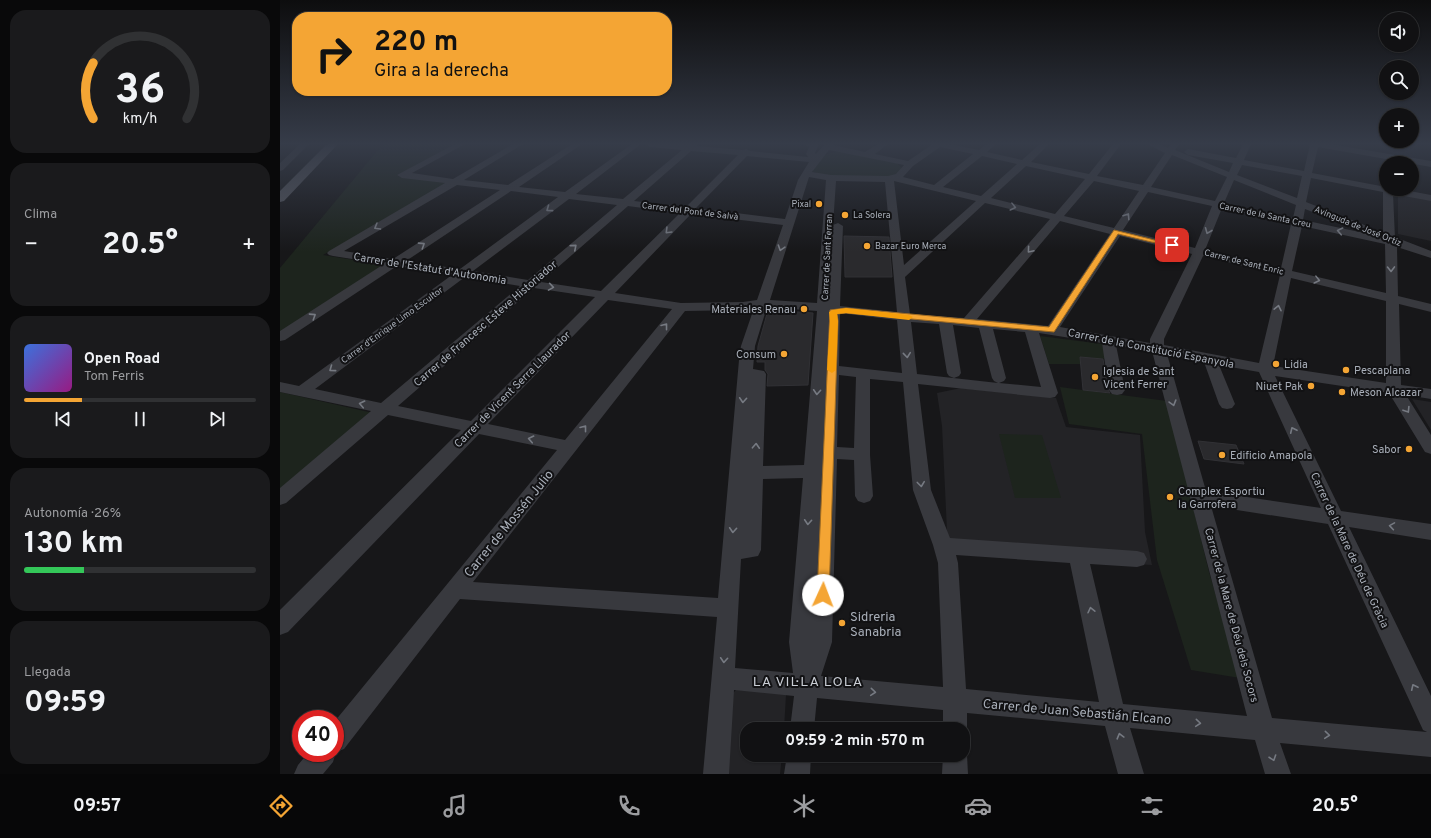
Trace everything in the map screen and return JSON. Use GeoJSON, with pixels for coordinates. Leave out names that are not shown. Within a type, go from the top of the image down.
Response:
{"type":"FeatureCollection","features":[{"type":"Feature","properties":{"kind":"main road"},"geometry":{"type":"LineString","coordinates":[[280,198],[298,180]]}},
{"type":"Feature","properties":{"kind":"street","name":"Carrer del Pont de Salvà"},"geometry":{"type":"LineString","coordinates":[[440,180],[789,223]]}},
{"type":"Feature","properties":{"kind":"street"},"geometry":{"type":"LineString","coordinates":[[280,337],[523,180]]}},
{"type":"Feature","properties":{"kind":"street","name":"Carrer d'Enrique Limo Escultor"},"geometry":{"type":"LineString","coordinates":[[301,392],[588,180]]}},
{"type":"Feature","properties":{"kind":"street","name":"Carrer de Francesc Esteve Historiador"},"geometry":{"type":"LineString","coordinates":[[280,498],[651,180]]}},
{"type":"Feature","properties":{"kind":"street","name":"Carrer de Vicent Serra Llaurador"},"geometry":{"type":"LineString","coordinates":[[280,625],[718,180]]}},
{"type":"Feature","properties":{"kind":"street"},"geometry":{"type":"LineString","coordinates":[[716,774],[732,551],[751,550],[746,472],[760,374],[745,374],[748,346],[804,180]]}},
{"type":"Feature","properties":{"kind":"street","name":"Carrer de Sant Ferran"},"geometry":{"type":"LineString","coordinates":[[803,722],[807,685],[821,642],[818,458],[825,369],[834,321],[829,309],[836,180]]}},
{"type":"Feature","properties":{"kind":"street"},"geometry":{"type":"LineString","coordinates":[[892,180],[899,276],[922,490],[930,514],[944,546],[948,563],[955,722]]}},
{"type":"Feature","properties":{"kind":"street","name":"Carrer de Sant Enric"},"geometry":{"type":"LineString","coordinates":[[901,180],[1431,308]]}},
{"type":"Feature","properties":{"kind":"street"},"geometry":{"type":"LineString","coordinates":[[936,188],[946,180]]}},
{"type":"Feature","properties":{"kind":"street"},"geometry":{"type":"LineString","coordinates":[[899,276],[1006,180]]}},
{"type":"Feature","properties":{"kind":"street"},"geometry":{"type":"LineString","coordinates":[[968,322],[1090,180]]}},
{"type":"Feature","properties":{"kind":"street","name":"Carrer de la Santa Creu"},"geometry":{"type":"LineString","coordinates":[[1102,180],[1297,222],[1390,240]]}},
{"type":"Feature","properties":{"kind":"street"},"geometry":{"type":"LineString","coordinates":[[1052,330],[1151,180]]}},
{"type":"Feature","properties":{"kind":"street"},"geometry":{"type":"LineString","coordinates":[[1157,348],[1157,339],[1199,252],[1230,180]]}},
{"type":"Feature","properties":{"kind":"street","name":"Avinguda de José Ortiz"},"geometry":{"type":"LineString","coordinates":[[1243,180],[1431,255]]}},
{"type":"Feature","properties":{"kind":"street"},"geometry":{"type":"LineString","coordinates":[[1265,370],[1306,180]]}},
{"type":"Feature","properties":{"kind":"street"},"geometry":{"type":"LineString","coordinates":[[1340,180],[1379,187]]}},
{"type":"Feature","properties":{"kind":"street","name":"Carrer de l'Estatut d'Autonomia"},"geometry":{"type":"LineString","coordinates":[[454,182],[333,253],[681,307],[742,306],[762,303],[829,309]]}},
{"type":"Feature","properties":{"kind":"street"},"geometry":{"type":"LineString","coordinates":[[1419,195],[1431,198]]}},
{"type":"Feature","properties":{"kind":"street"},"geometry":{"type":"LineString","coordinates":[[1388,196],[1394,389],[1431,448]]}},
{"type":"Feature","properties":{"kind":"street","name":"Carrer de Mossén Julio"},"geometry":{"type":"LineString","coordinates":[[344,729],[681,307]]}},
{"type":"Feature","properties":{"kind":"street","name":"Carrer de la Constitució Espanyola"},"geometry":{"type":"LineString","coordinates":[[829,309],[1052,330],[1157,348],[1265,370],[1431,394]]}},
{"type":"Feature","properties":{"kind":"street"},"geometry":{"type":"LineString","coordinates":[[946,320],[954,373]]}},
{"type":"Feature","properties":{"kind":"street"},"geometry":{"type":"LineString","coordinates":[[984,324],[999,378]]}},
{"type":"Feature","properties":{"kind":"street"},"geometry":{"type":"LineString","coordinates":[[825,369],[1050,393],[1031,328]]}},
{"type":"Feature","properties":{"kind":"street"},"geometry":{"type":"LineString","coordinates":[[1108,339],[1117,390]]}},
{"type":"Feature","properties":{"kind":"street","name":"Carrer de la Mare de Déu dels Socors"},"geometry":{"type":"LineString","coordinates":[[1157,348],[1200,497],[1263,729],[1278,774]]}},
{"type":"Feature","properties":{"kind":"street"},"geometry":{"type":"LineString","coordinates":[[1210,359],[1227,404]]}},
{"type":"Feature","properties":{"kind":"street","name":"Carrer de la Mare de Déu de Gràcia"},"geometry":{"type":"LineString","coordinates":[[1265,370],[1431,722]]}},
{"type":"Feature","properties":{"kind":"street"},"geometry":{"type":"LineString","coordinates":[[862,373],[862,455],[864,496]]}},
{"type":"Feature","properties":{"kind":"street"},"geometry":{"type":"LineString","coordinates":[[280,387],[569,447]]}},
{"type":"Feature","properties":{"kind":"street"},"geometry":{"type":"LineString","coordinates":[[746,472],[818,458],[862,455]]}},
{"type":"Feature","properties":{"kind":"street"},"geometry":{"type":"LineString","coordinates":[[1200,497],[1431,532]]}},
{"type":"Feature","properties":{"kind":"street"},"geometry":{"type":"LineString","coordinates":[[944,546],[1137,559]]}},
{"type":"Feature","properties":{"kind":"street"},"geometry":{"type":"LineString","coordinates":[[1078,555],[1114,715],[1131,774]]}},
{"type":"Feature","properties":{"kind":"street"},"geometry":{"type":"LineString","coordinates":[[455,590],[728,608]]}},
{"type":"Feature","properties":{"kind":"street","name":"Carrer de Juan Sebastián Elcano"},"geometry":{"type":"LineString","coordinates":[[723,678],[1431,745]]}},
{"type":"Feature","properties":{"kind":"street"},"geometry":{"type":"LineString","coordinates":[[308,774],[317,762]]}},
{"type":"Feature","properties":{"kind":"street"},"geometry":{"type":"LineString","coordinates":[[797,774],[798,762]]}},
{"type":"Feature","properties":{"kind":"street"},"geometry":{"type":"LineString","coordinates":[[955,762],[955,774]]}},
{"type":"Feature","properties":{"kind":"shaded area"},"geometry":{"type":"Polygon","coordinates":[[[353,180],[427,180],[448,183],[323,255],[385,265],[280,333],[280,268],[353,180]]]}},
{"type":"Feature","properties":{"kind":"shaded area"},"geometry":{"type":"Polygon","coordinates":[[[1398,196],[1409,196],[1431,200],[1431,241],[1398,234],[1398,196]]]}},
{"type":"Feature","properties":{"kind":"shaded area"},"geometry":{"type":"Polygon","coordinates":[[[1040,336],[1102,344],[1106,359],[1081,357],[1081,364],[1049,364],[1040,336]]]}},
{"type":"Feature","properties":{"kind":"shaded area","name":"Complex Esportiu la Garrofera"},"geometry":{"type":"Polygon","coordinates":[[[1060,387],[1167,401],[1209,572],[1240,678],[1191,670],[1157,560],[1142,434],[1069,424],[1060,387]]]}},
{"type":"Feature","properties":{"kind":"shaded area"},"geometry":{"type":"Polygon","coordinates":[[[961,388],[1056,398],[1066,427],[1140,435],[1145,532],[1152,565],[948,552],[942,426],[937,393],[961,388]]]}},
{"type":"Feature","properties":{"kind":"shaded area"},"geometry":{"type":"Polygon","coordinates":[[[280,392],[373,413],[280,491],[280,392]]]}},
{"type":"Feature","properties":{"kind":"shaded area"},"geometry":{"type":"Polygon","coordinates":[[[1412,399],[1431,402],[1431,430],[1412,399]]]}},
{"type":"Feature","properties":{"kind":"shaded area"},"geometry":{"type":"Polygon","coordinates":[[[999,434],[1042,435],[1061,498],[1015,498],[999,434]]]}},
{"type":"Feature","properties":{"kind":"shaded area"},"geometry":{"type":"Polygon","coordinates":[[[736,690],[784,692],[786,695],[784,722],[740,722],[740,762],[781,762],[780,774],[727,774],[731,695],[736,690]]]}},
{"type":"Feature","properties":{"kind":"building","name":"Bazar Euro Merca"},"geometry":{"type":"Polygon","coordinates":[[[844,236],[889,237],[892,277],[845,277],[844,236]]]}},
{"type":"Feature","properties":{"kind":"building","name":"Consum"},"geometry":{"type":"Polygon","coordinates":[[[768,310],[813,313],[808,385],[767,386],[768,374],[765,370],[765,362],[757,362],[758,346],[768,310]]]}},
{"type":"Feature","properties":{"kind":"building","name":"Iglesia de Sant Vicent Ferrer"},"geometry":{"type":"Polygon","coordinates":[[[1080,357],[1103,359],[1108,390],[1110,393],[1083,390],[1080,357]]]}},
{"type":"Feature","properties":{"kind":"building","name":"Edificio Amapola"},"geometry":{"type":"Polygon","coordinates":[[[1198,441],[1236,445],[1244,464],[1204,459],[1198,441]]]}},
{"type":"Feature","properties":{"kind":"slow traffic"},"geometry":{"type":"LineString","coordinates":[[832,370],[833,312],[846,311],[909,317]]}},
{"type":"Feature","properties":{"kind":"place","name":"Pixal"},"geometry":{"type":"Point","coordinates":[819,204]}},
{"type":"Feature","properties":{"kind":"place","name":"La Solera"},"geometry":{"type":"Point","coordinates":[845,215]}},
{"type":"Feature","properties":{"kind":"place","name":"Bazar Euro Merca"},"geometry":{"type":"Point","coordinates":[867,246]}},
{"type":"Feature","properties":{"kind":"place","name":"Materiales Renau"},"geometry":{"type":"Point","coordinates":[804,309]}},
{"type":"Feature","properties":{"kind":"place","name":"Consum"},"geometry":{"type":"Point","coordinates":[784,354]}},
{"type":"Feature","properties":{"kind":"place","name":"Lidia"},"geometry":{"type":"Point","coordinates":[1276,364]}},
{"type":"Feature","properties":{"kind":"place","name":"Pescaplana"},"geometry":{"type":"Point","coordinates":[1346,370]}},
{"type":"Feature","properties":{"kind":"place","name":"Iglesia de Sant Vicent Ferrer"},"geometry":{"type":"Point","coordinates":[1095,377]}},
{"type":"Feature","properties":{"kind":"place","name":"Niuet Pak"},"geometry":{"type":"Point","coordinates":[1311,386]}},
{"type":"Feature","properties":{"kind":"place","name":"Meson Alcazar"},"geometry":{"type":"Point","coordinates":[1342,392]}},
{"type":"Feature","properties":{"kind":"place","name":"Sabor"},"geometry":{"type":"Point","coordinates":[1409,449]}},
{"type":"Feature","properties":{"kind":"place","name":"Edificio Amapola"},"geometry":{"type":"Point","coordinates":[1222,455]}},
{"type":"Feature","properties":{"kind":"place","name":"Complex Esportiu la Garrofera"},"geometry":{"type":"Point","coordinates":[1170,497]}},
{"type":"Feature","properties":{"kind":"place","name":"Sidreria Sanabria"},"geometry":{"type":"Point","coordinates":[842,623]}},
{"type":"Feature","properties":{"kind":"district","name":"LA VIL·LA LOLA"},"geometry":{"type":"Point","coordinates":[808,681]}},
{"type":"Feature","properties":{"kind":"route"},"geometry":{"type":"LineString","coordinates":[[823,595],[834,321],[833,312],[846,311],[1052,330],[1117,232],[1172,245]]}}]}
